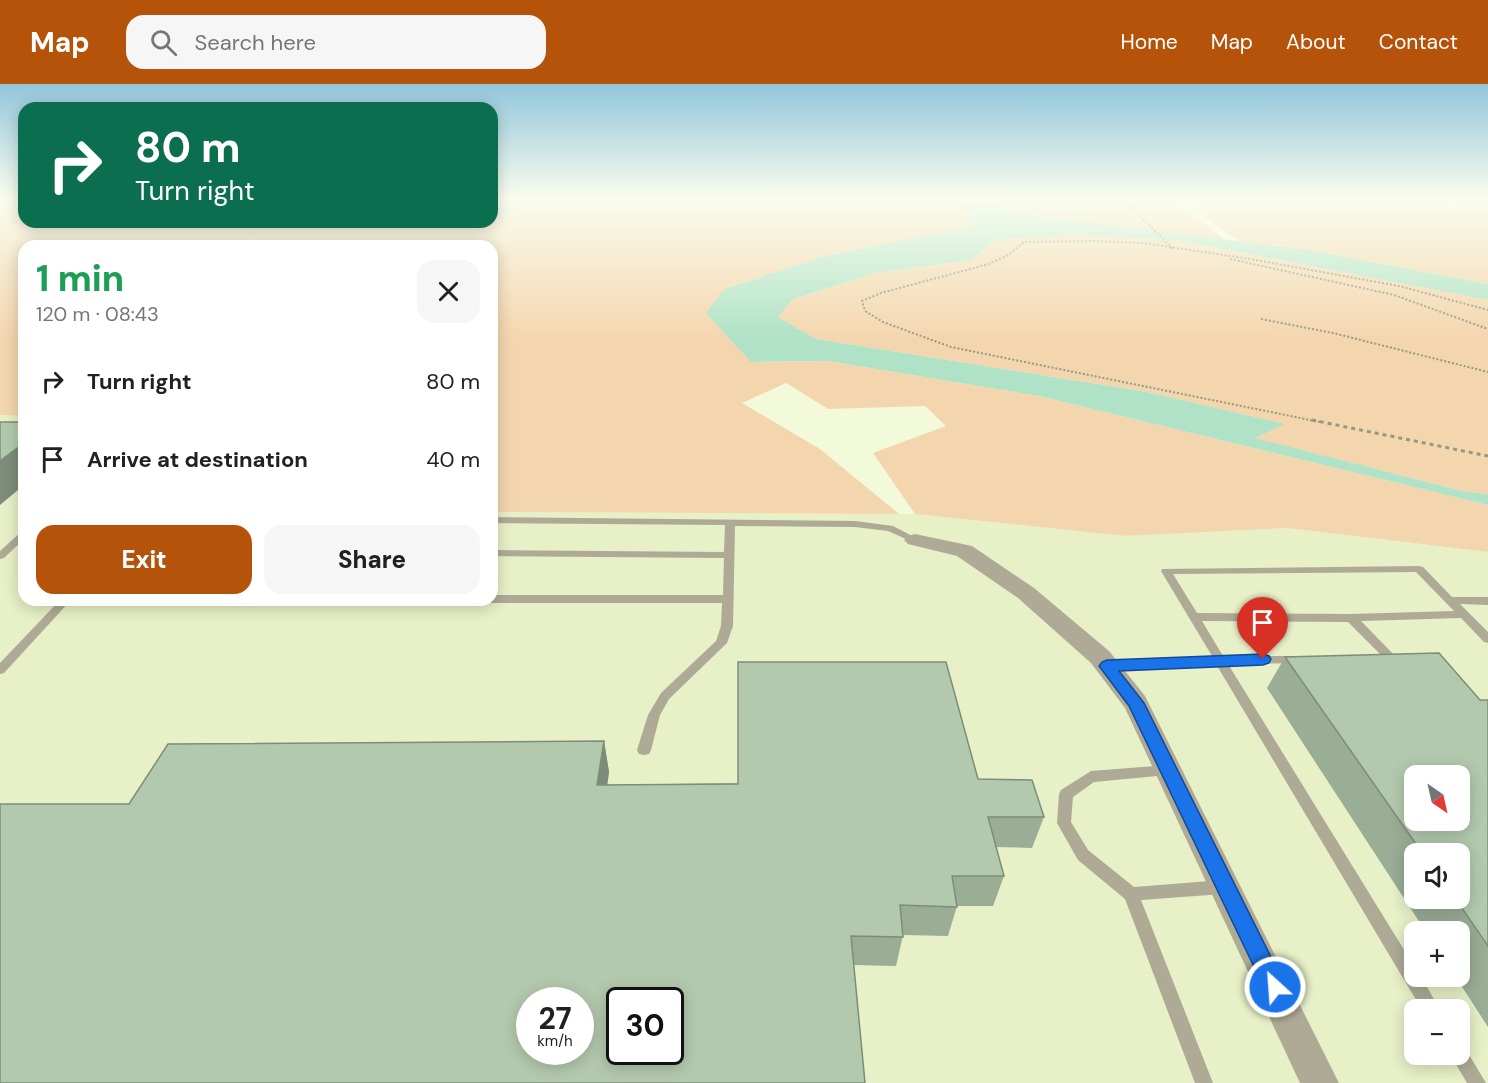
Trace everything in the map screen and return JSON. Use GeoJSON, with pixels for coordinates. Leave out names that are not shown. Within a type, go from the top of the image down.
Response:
{"type":"FeatureCollection","features":[{"type":"Feature","properties":{"kind":"street"},"geometry":{"type":"LineString","coordinates":[[915,540],[964,552],[988,567],[1063,623],[1107,666],[1136,703],[1320,1083]]}},
{"type":"Feature","properties":{"kind":"lane"},"geometry":{"type":"LineString","coordinates":[[498,520],[855,524],[890,528],[915,540]]}},
{"type":"Feature","properties":{"kind":"lane"},"geometry":{"type":"LineString","coordinates":[[644,750],[654,715],[665,696],[721,643],[727,626],[730,522]]}},
{"type":"Feature","properties":{"kind":"lane"},"geometry":{"type":"LineString","coordinates":[[0,556],[18,540]]}},
{"type":"Feature","properties":{"kind":"lane"},"geometry":{"type":"LineString","coordinates":[[498,554],[729,555]]}},
{"type":"Feature","properties":{"kind":"lane"},"geometry":{"type":"LineString","coordinates":[[1425,999],[1166,571],[1419,570],[1488,639]]}},
{"type":"Feature","properties":{"kind":"lane"},"geometry":{"type":"LineString","coordinates":[[498,599],[728,599]]}},
{"type":"Feature","properties":{"kind":"lane"},"geometry":{"type":"LineString","coordinates":[[1451,600],[1488,601]]}},
{"type":"Feature","properties":{"kind":"lane"},"geometry":{"type":"LineString","coordinates":[[0,670],[60,606]]}},
{"type":"Feature","properties":{"kind":"lane"},"geometry":{"type":"LineString","coordinates":[[1194,617],[1351,618],[1465,614]]}},
{"type":"Feature","properties":{"kind":"lane"},"geometry":{"type":"LineString","coordinates":[[1351,618],[1392,658],[1369,659]]}},
{"type":"Feature","properties":{"kind":"lane"},"geometry":{"type":"LineString","coordinates":[[1107,666],[1221,660],[1312,659]]}},
{"type":"Feature","properties":{"kind":"lane"},"geometry":{"type":"LineString","coordinates":[[1169,770],[1091,777],[1066,794],[1064,823],[1083,855],[1131,894],[1204,1083]]}},
{"type":"Feature","properties":{"kind":"lane"},"geometry":{"type":"LineString","coordinates":[[1131,894],[1226,886]]}},
{"type":"Feature","properties":{"kind":"lane"},"geometry":{"type":"LineString","coordinates":[[1466,1065],[1477,1083]]}},
{"type":"Feature","properties":{"kind":"path"},"geometry":{"type":"LineString","coordinates":[[1020,246],[989,264],[884,291],[862,301],[865,311],[883,322],[951,347],[1488,456]]}},
{"type":"Feature","properties":{"kind":"path"},"geometry":{"type":"LineString","coordinates":[[1156,246],[1350,275],[1488,310]]}},
{"type":"Feature","properties":{"kind":"path"},"geometry":{"type":"LineString","coordinates":[[1170,246],[1173,249]]}},
{"type":"Feature","properties":{"kind":"path"},"geometry":{"type":"LineString","coordinates":[[1200,253],[1364,286],[1437,308],[1488,329]]}},
{"type":"Feature","properties":{"kind":"path"},"geometry":{"type":"LineString","coordinates":[[1261,320],[1333,333],[1488,372]]}},
{"type":"Feature","properties":{"kind":"shaded area"},"geometry":{"type":"Polygon","coordinates":[[[0,246],[18,246],[18,416],[0,415],[0,246]]]}},
{"type":"Feature","properties":{"kind":"shaded area"},"geometry":{"type":"Polygon","coordinates":[[[498,246],[877,246],[825,256],[724,289],[751,362],[828,361],[1039,396],[1488,505],[1488,552],[1287,528],[1125,536],[915,514],[873,453],[946,426],[925,406],[828,409],[786,383],[742,403],[820,449],[899,514],[498,512],[498,246]]]}},
{"type":"Feature","properties":{"kind":"shaded area"},"geometry":{"type":"Polygon","coordinates":[[[876,246],[989,246],[971,260],[875,273],[793,299],[778,317],[816,339],[1147,392],[1285,424],[1255,438],[1462,491],[1488,494],[1488,505],[1039,396],[828,361],[751,362],[706,313],[724,289],[825,256],[876,246]]]}},
{"type":"Feature","properties":{"kind":"shaded area"},"geometry":{"type":"Polygon","coordinates":[[[989,246],[1205,246],[1488,300],[1488,494],[1462,491],[1254,438],[1284,424],[1147,392],[816,339],[778,317],[793,299],[875,273],[971,260],[989,246]]]}},
{"type":"Feature","properties":{"kind":"shaded area"},"geometry":{"type":"Polygon","coordinates":[[[1205,246],[1275,246],[1310,250],[1483,283],[1488,284],[1488,300],[1205,246]]]}},
{"type":"Feature","properties":{"kind":"shaded area"},"geometry":{"type":"Polygon","coordinates":[[[1275,246],[1488,246],[1488,284],[1310,250],[1275,246]]]}},
{"type":"Feature","properties":{"kind":"shaded area"},"geometry":{"type":"Polygon","coordinates":[[[0,415],[18,416],[18,606],[498,606],[498,512],[915,514],[1125,536],[1287,528],[1488,552],[1488,1083],[0,1083],[0,415]]]}},
{"type":"Feature","properties":{"kind":"building"},"geometry":{"type":"Polygon","coordinates":[[[0,422],[18,422],[18,448],[0,461],[0,422]]]}},
{"type":"Feature","properties":{"kind":"building"},"geometry":{"type":"Polygon","coordinates":[[[1439,653],[1480,700],[1488,700],[1488,946],[1463,909],[1470,909],[1470,843],[1415,843],[1407,831],[1470,831],[1470,765],[1404,765],[1404,827],[1285,657],[1439,653]]]}},
{"type":"Feature","properties":{"kind":"building"},"geometry":{"type":"Polygon","coordinates":[[[738,662],[946,662],[978,779],[1032,780],[1044,817],[988,817],[1004,876],[952,876],[957,907],[900,905],[903,937],[851,936],[865,1083],[0,1083],[0,804],[129,804],[168,744],[604,741],[597,785],[738,784],[738,662]]]}},
{"type":"Feature","properties":{"kind":"route"},"geometry":{"type":"LineString","coordinates":[[1263,659],[1107,666],[1136,703],[1275,987]]}}]}
